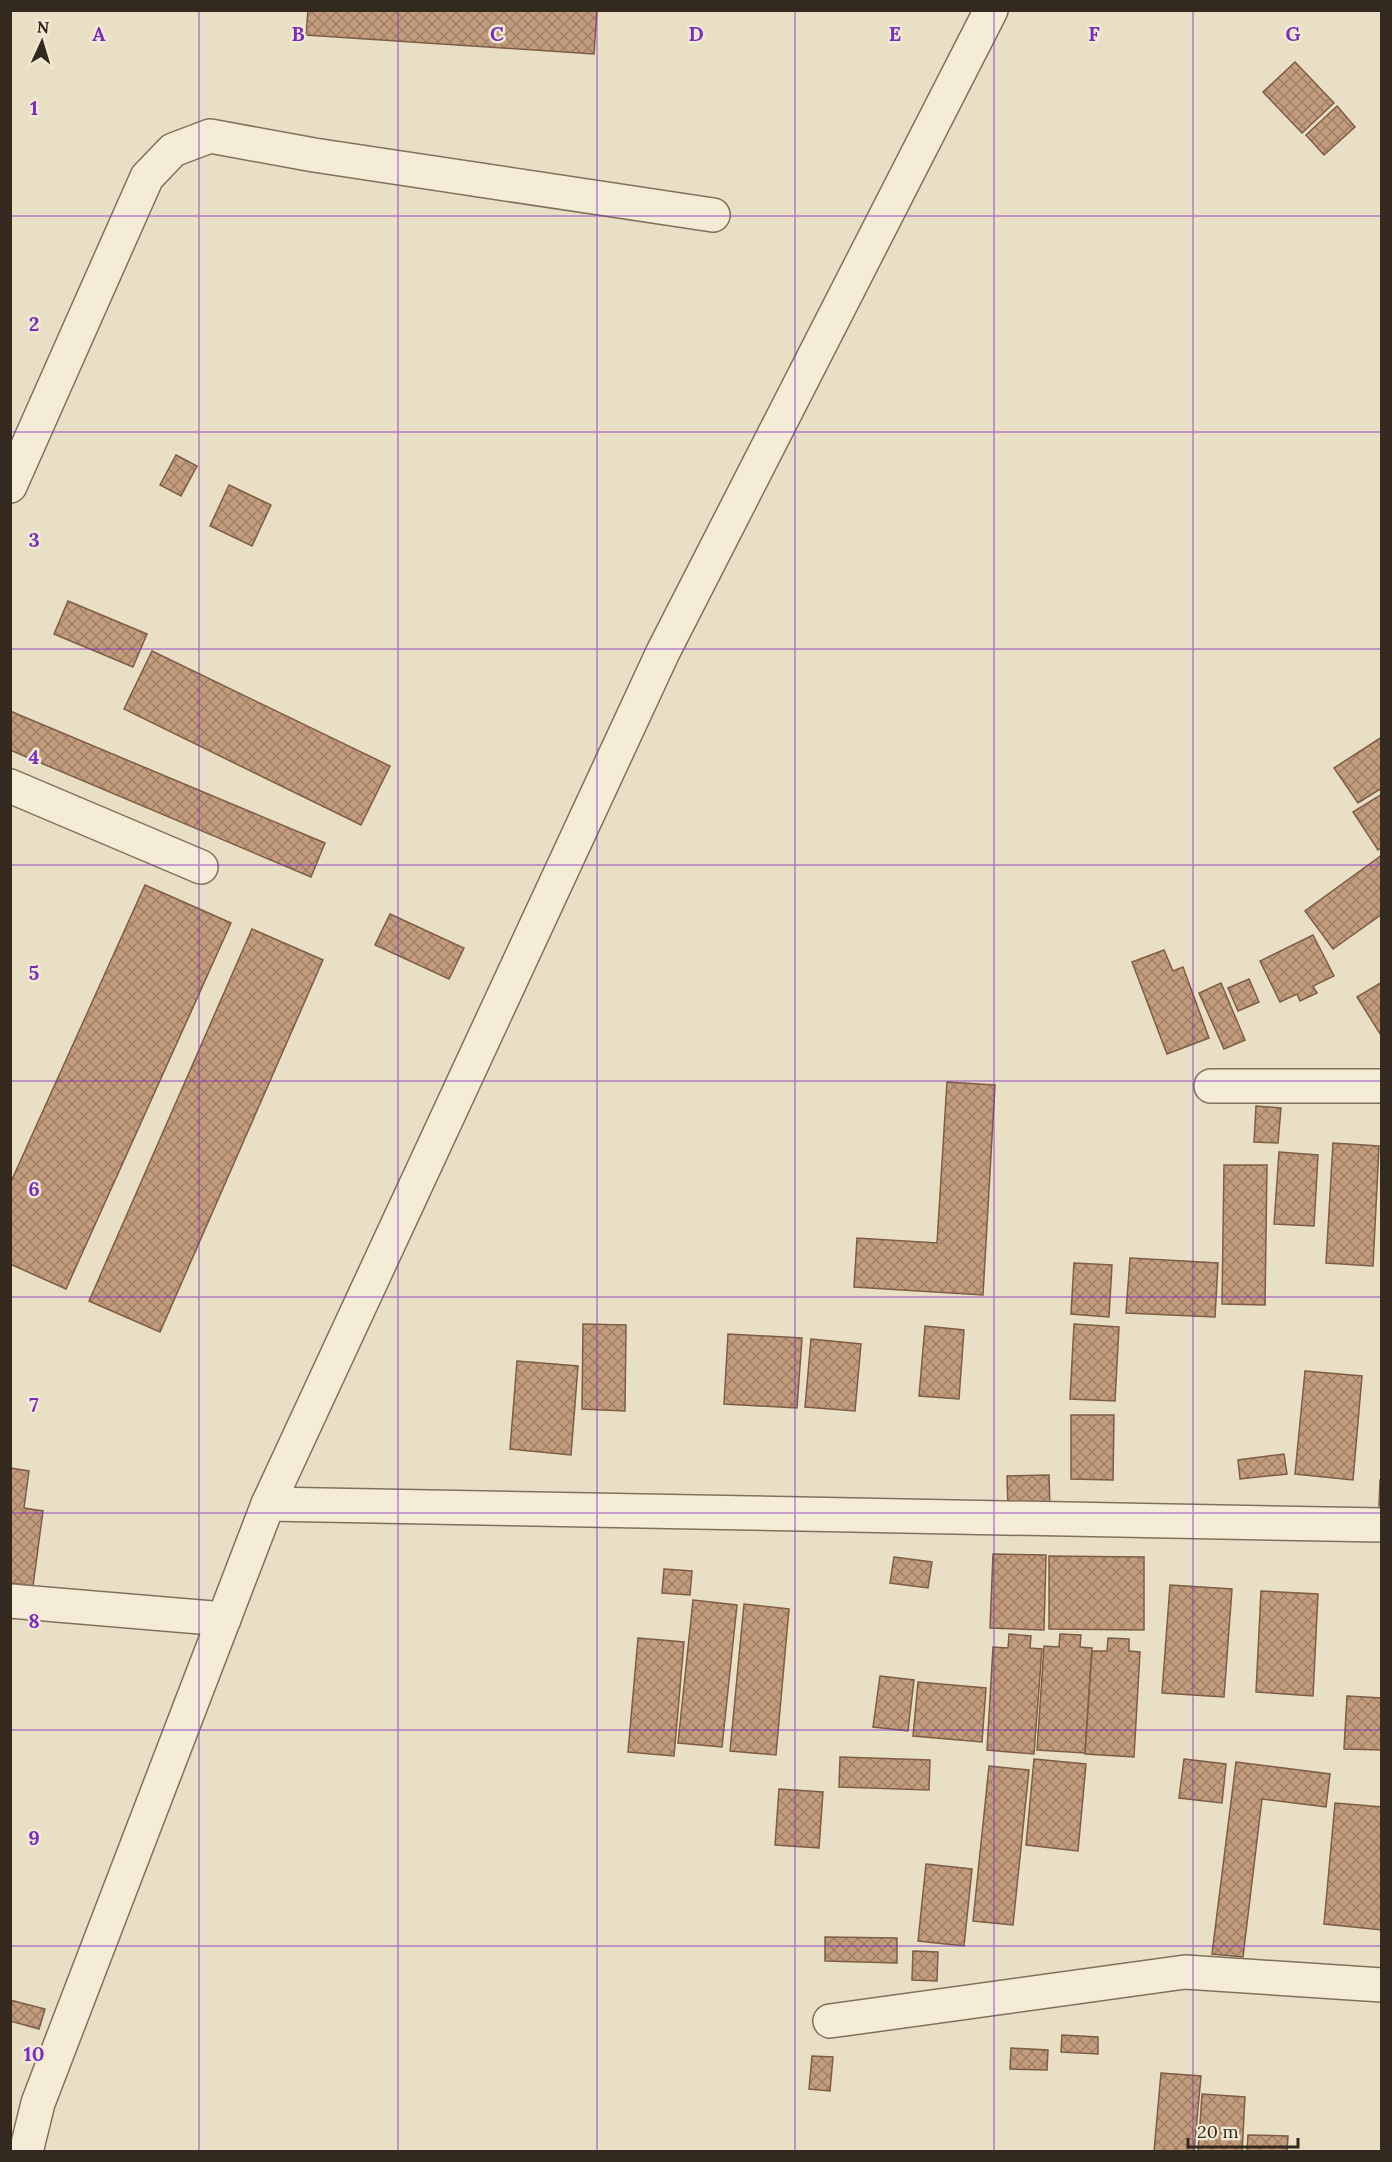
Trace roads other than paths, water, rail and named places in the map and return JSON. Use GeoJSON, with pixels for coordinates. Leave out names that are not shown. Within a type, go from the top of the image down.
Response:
{"type":"FeatureCollection","features":[{"type":"Feature","properties":{"kind":"street"},"geometry":{"type":"LineString","coordinates":[[26,2151],[38,2103],[268,1504],[663,652],[991,10]]}},
{"type":"Feature","properties":{"kind":"street"},"geometry":{"type":"LineString","coordinates":[[10,486],[147,177],[173,150],[210,136],[314,155],[713,215]]}},
{"type":"Feature","properties":{"kind":"street"},"geometry":{"type":"LineString","coordinates":[[10,786],[201,867]]}},
{"type":"Feature","properties":{"kind":"street"},"geometry":{"type":"LineString","coordinates":[[1211,1086],[1382,1086]]}},
{"type":"Feature","properties":{"kind":"street"},"geometry":{"type":"LineString","coordinates":[[268,1504],[1382,1525]]}},
{"type":"Feature","properties":{"kind":"street"},"geometry":{"type":"LineString","coordinates":[[10,1601],[224,1619]]}},
{"type":"Feature","properties":{"kind":"street"},"geometry":{"type":"LineString","coordinates":[[830,2021],[1185,1972],[1348,1985],[1382,1985]]}}]}
